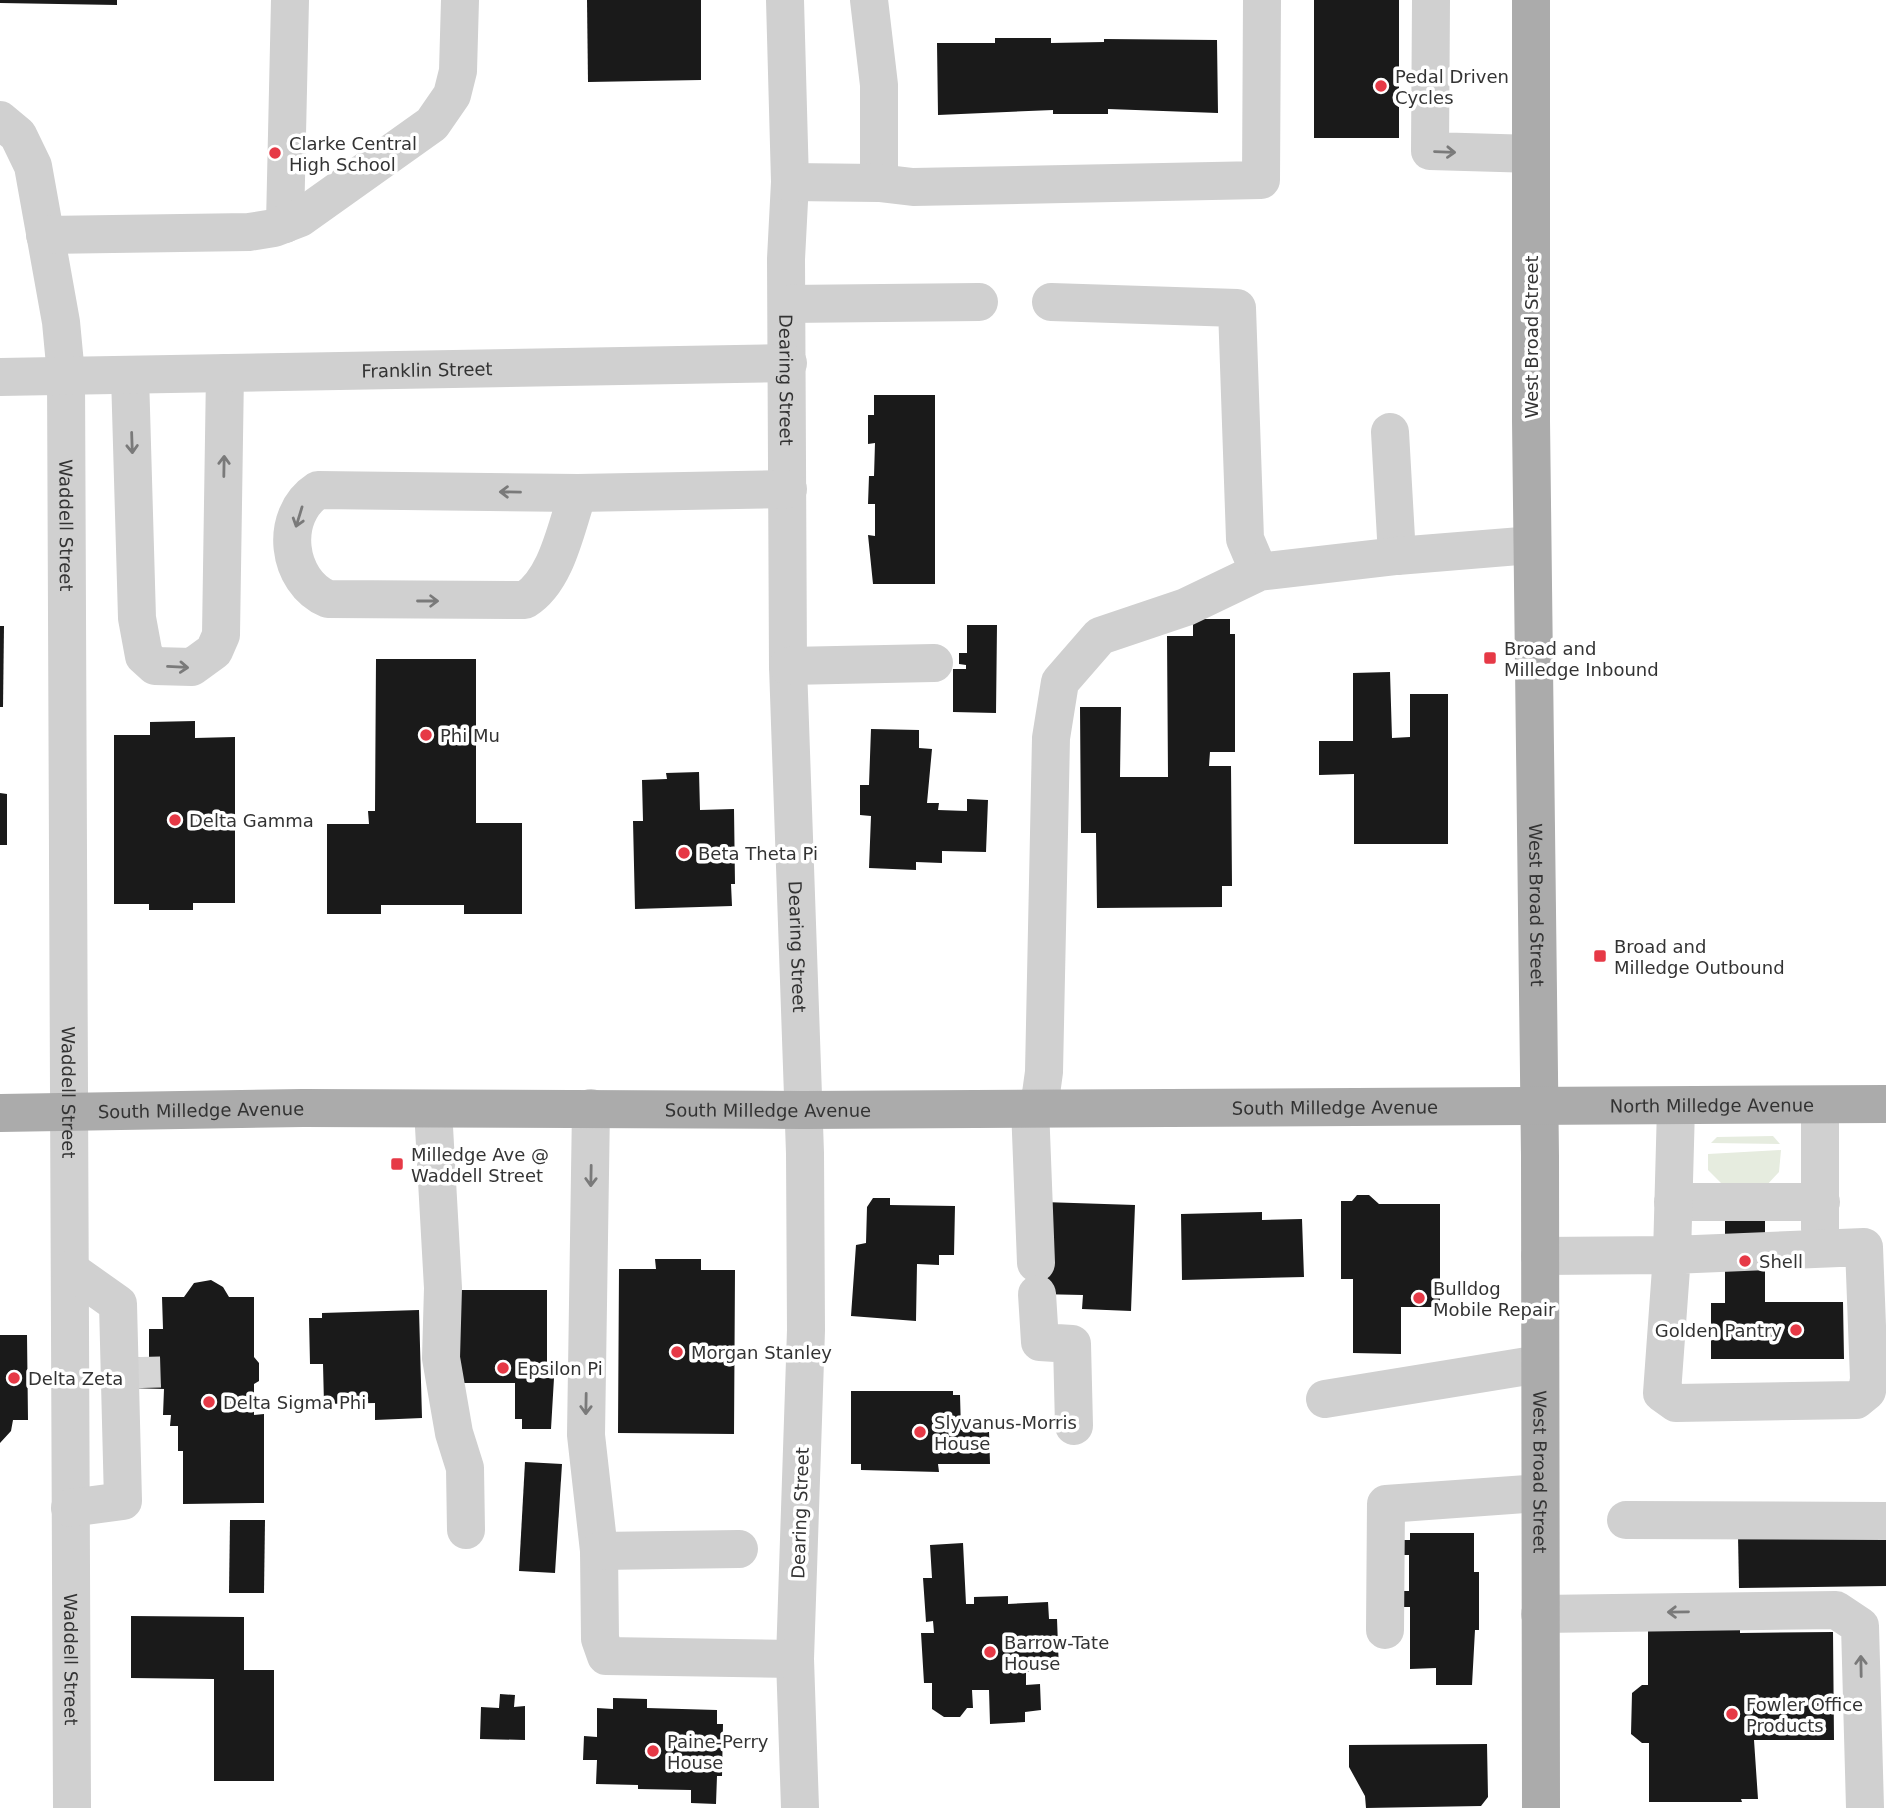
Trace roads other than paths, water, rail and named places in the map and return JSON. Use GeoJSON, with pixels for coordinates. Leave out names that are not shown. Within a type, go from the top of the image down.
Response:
{"type":"FeatureCollection","features":[{"type":"Feature","properties":{"kind":"main road","name":"West Broad Street"},"geometry":{"type":"LineString","coordinates":[[1531,0],[1532,545],[1541,1364],[1541,1808]]}},
{"type":"Feature","properties":{"kind":"main road","name":"North Milledge Avenue"},"geometry":{"type":"LineString","coordinates":[[1537,1107],[1886,1104]]}},
{"type":"Feature","properties":{"kind":"main road","name":"South Milledge Avenue"},"geometry":{"type":"LineString","coordinates":[[0,1112],[303,1108],[804,1110],[1537,1107]]}},
{"type":"Feature","properties":{"kind":"street"},"geometry":{"type":"LineString","coordinates":[[285,224],[290,0]]}},
{"type":"Feature","properties":{"kind":"street"},"geometry":{"type":"LineString","coordinates":[[46,235],[249,232],[300,218],[432,124],[452,95],[458,71],[460,0]]}},
{"type":"Feature","properties":{"kind":"street","name":"Dearing Street"},"geometry":{"type":"LineString","coordinates":[[785,0],[790,183],[787,304],[788,666],[804,1110],[806,1330],[795,1659],[800,1808]]}},
{"type":"Feature","properties":{"kind":"street"},"geometry":{"type":"LineString","coordinates":[[869,0],[879,85],[879,183]]}},
{"type":"Feature","properties":{"kind":"street"},"geometry":{"type":"LineString","coordinates":[[790,183],[879,183],[913,187],[1261,180],[1262,0]]}},
{"type":"Feature","properties":{"kind":"street"},"geometry":{"type":"LineString","coordinates":[[1430,0],[1430,151],[1531,154]]}},
{"type":"Feature","properties":{"kind":"street","name":"Waddell Street"},"geometry":{"type":"LineString","coordinates":[[0,120],[18,135],[33,166],[66,375],[72,1808]]}},
{"type":"Feature","properties":{"kind":"street"},"geometry":{"type":"LineString","coordinates":[[787,304],[979,302]]}},
{"type":"Feature","properties":{"kind":"street"},"geometry":{"type":"LineString","coordinates":[[1051,302],[1237,308],[1245,539],[1259,572]]}},
{"type":"Feature","properties":{"kind":"street","name":"Franklin Street"},"geometry":{"type":"LineString","coordinates":[[0,377],[788,363]]}},
{"type":"Feature","properties":{"kind":"street"},"geometry":{"type":"LineString","coordinates":[[130,374],[138,618],[144,656],[155,666],[192,667],[214,651],[221,635],[225,373]]}},
{"type":"Feature","properties":{"kind":"street"},"geometry":{"type":"LineString","coordinates":[[1390,432],[1397,556]]}},
{"type":"Feature","properties":{"kind":"street"},"geometry":{"type":"LineString","coordinates":[[579,493],[546,580],[537,593],[525,600],[328,599],[309,588],[298,573],[292,549],[297,515],[307,497],[317,490],[579,493],[788,489]]}},
{"type":"Feature","properties":{"kind":"street"},"geometry":{"type":"LineString","coordinates":[[1074,1426],[1072,1344],[1040,1342],[1037,1279],[1035,1107],[1044,1072],[1051,738],[1060,682],[1100,636],[1186,607],[1259,572],[1397,556],[1532,545]]}},
{"type":"Feature","properties":{"kind":"street"},"geometry":{"type":"LineString","coordinates":[[788,666],[934,663]]}},
{"type":"Feature","properties":{"kind":"street"},"geometry":{"type":"LineString","coordinates":[[1820,1248],[1821,1105]]}},
{"type":"Feature","properties":{"kind":"street"},"geometry":{"type":"LineString","coordinates":[[1540,1256],[1672,1255],[1864,1247],[1869,1379],[1867,1391],[1856,1400],[1676,1403],[1662,1393],[1672,1255],[1676,1107]]}},
{"type":"Feature","properties":{"kind":"street"},"geometry":{"type":"LineString","coordinates":[[592,1108],[586,1434],[599,1551],[600,1639],[606,1656],[795,1659]]}},
{"type":"Feature","properties":{"kind":"street"},"geometry":{"type":"LineString","coordinates":[[433,1109],[443,1288],[441,1358],[454,1433],[465,1468],[466,1531]]}},
{"type":"Feature","properties":{"kind":"street"},"geometry":{"type":"LineString","coordinates":[[1673,1202],[1821,1202]]}},
{"type":"Feature","properties":{"kind":"street"},"geometry":{"type":"LineString","coordinates":[[70,1270],[118,1304],[134,1373],[122,1425],[123,1501],[70,1508]]}},
{"type":"Feature","properties":{"kind":"street"},"geometry":{"type":"LineString","coordinates":[[1325,1399],[1541,1364]]}},
{"type":"Feature","properties":{"kind":"street"},"geometry":{"type":"LineString","coordinates":[[70,1372],[134,1373]]}},
{"type":"Feature","properties":{"kind":"street"},"geometry":{"type":"LineString","coordinates":[[1384,1630],[1386,1504],[1540,1493]]}},
{"type":"Feature","properties":{"kind":"street"},"geometry":{"type":"LineString","coordinates":[[1626,1520],[1886,1521]]}},
{"type":"Feature","properties":{"kind":"street"},"geometry":{"type":"LineString","coordinates":[[599,1551],[739,1549]]}},
{"type":"Feature","properties":{"kind":"street"},"geometry":{"type":"LineString","coordinates":[[1540,1614],[1836,1610],[1860,1626],[1865,1808]]}},
{"type":"Feature","properties":{"kind":"tunnel"},"geometry":{"type":"LineString","coordinates":[[141,1357],[142,1388]]}},
{"type":"Feature","properties":{"kind":"place","name":"Pedal Driven Cycles"},"geometry":{"type":"Point","coordinates":[1381,86]}},
{"type":"Feature","properties":{"kind":"place","name":"Clarke Central High School"},"geometry":{"type":"Point","coordinates":[275,153]}},
{"type":"Feature","properties":{"kind":"place","name":"Broad and Milledge Inbound"},"geometry":{"type":"Point","coordinates":[1490,658]}},
{"type":"Feature","properties":{"kind":"place","name":"Phi Mu"},"geometry":{"type":"Point","coordinates":[426,735]}},
{"type":"Feature","properties":{"kind":"place","name":"Delta Gamma"},"geometry":{"type":"Point","coordinates":[175,820]}},
{"type":"Feature","properties":{"kind":"place","name":"Beta Theta Pi"},"geometry":{"type":"Point","coordinates":[684,853]}},
{"type":"Feature","properties":{"kind":"place","name":"Broad and Milledge Outbound"},"geometry":{"type":"Point","coordinates":[1600,956]}},
{"type":"Feature","properties":{"kind":"place","name":"Milledge Ave @ Waddell Street"},"geometry":{"type":"Point","coordinates":[397,1164]}},
{"type":"Feature","properties":{"kind":"place","name":"Shell"},"geometry":{"type":"Point","coordinates":[1745,1261]}},
{"type":"Feature","properties":{"kind":"place","name":"Bulldog Mobile Repair"},"geometry":{"type":"Point","coordinates":[1419,1298]}},
{"type":"Feature","properties":{"kind":"place","name":"Golden Pantry"},"geometry":{"type":"Point","coordinates":[1796,1330]}},
{"type":"Feature","properties":{"kind":"place","name":"Morgan Stanley"},"geometry":{"type":"Point","coordinates":[677,1352]}},
{"type":"Feature","properties":{"kind":"place","name":"Epsilon Pi"},"geometry":{"type":"Point","coordinates":[503,1368]}},
{"type":"Feature","properties":{"kind":"place","name":"Delta Zeta"},"geometry":{"type":"Point","coordinates":[14,1378]}},
{"type":"Feature","properties":{"kind":"place","name":"Delta Sigma Phi"},"geometry":{"type":"Point","coordinates":[209,1402]}},
{"type":"Feature","properties":{"kind":"place","name":"Slyvanus-Morris House"},"geometry":{"type":"Point","coordinates":[920,1432]}},
{"type":"Feature","properties":{"kind":"place","name":"Barrow-Tate House"},"geometry":{"type":"Point","coordinates":[990,1652]}},
{"type":"Feature","properties":{"kind":"place","name":"Fowler Office Products"},"geometry":{"type":"Point","coordinates":[1732,1714]}},
{"type":"Feature","properties":{"kind":"place","name":"Paine-Perry House"},"geometry":{"type":"Point","coordinates":[653,1751]}}]}
